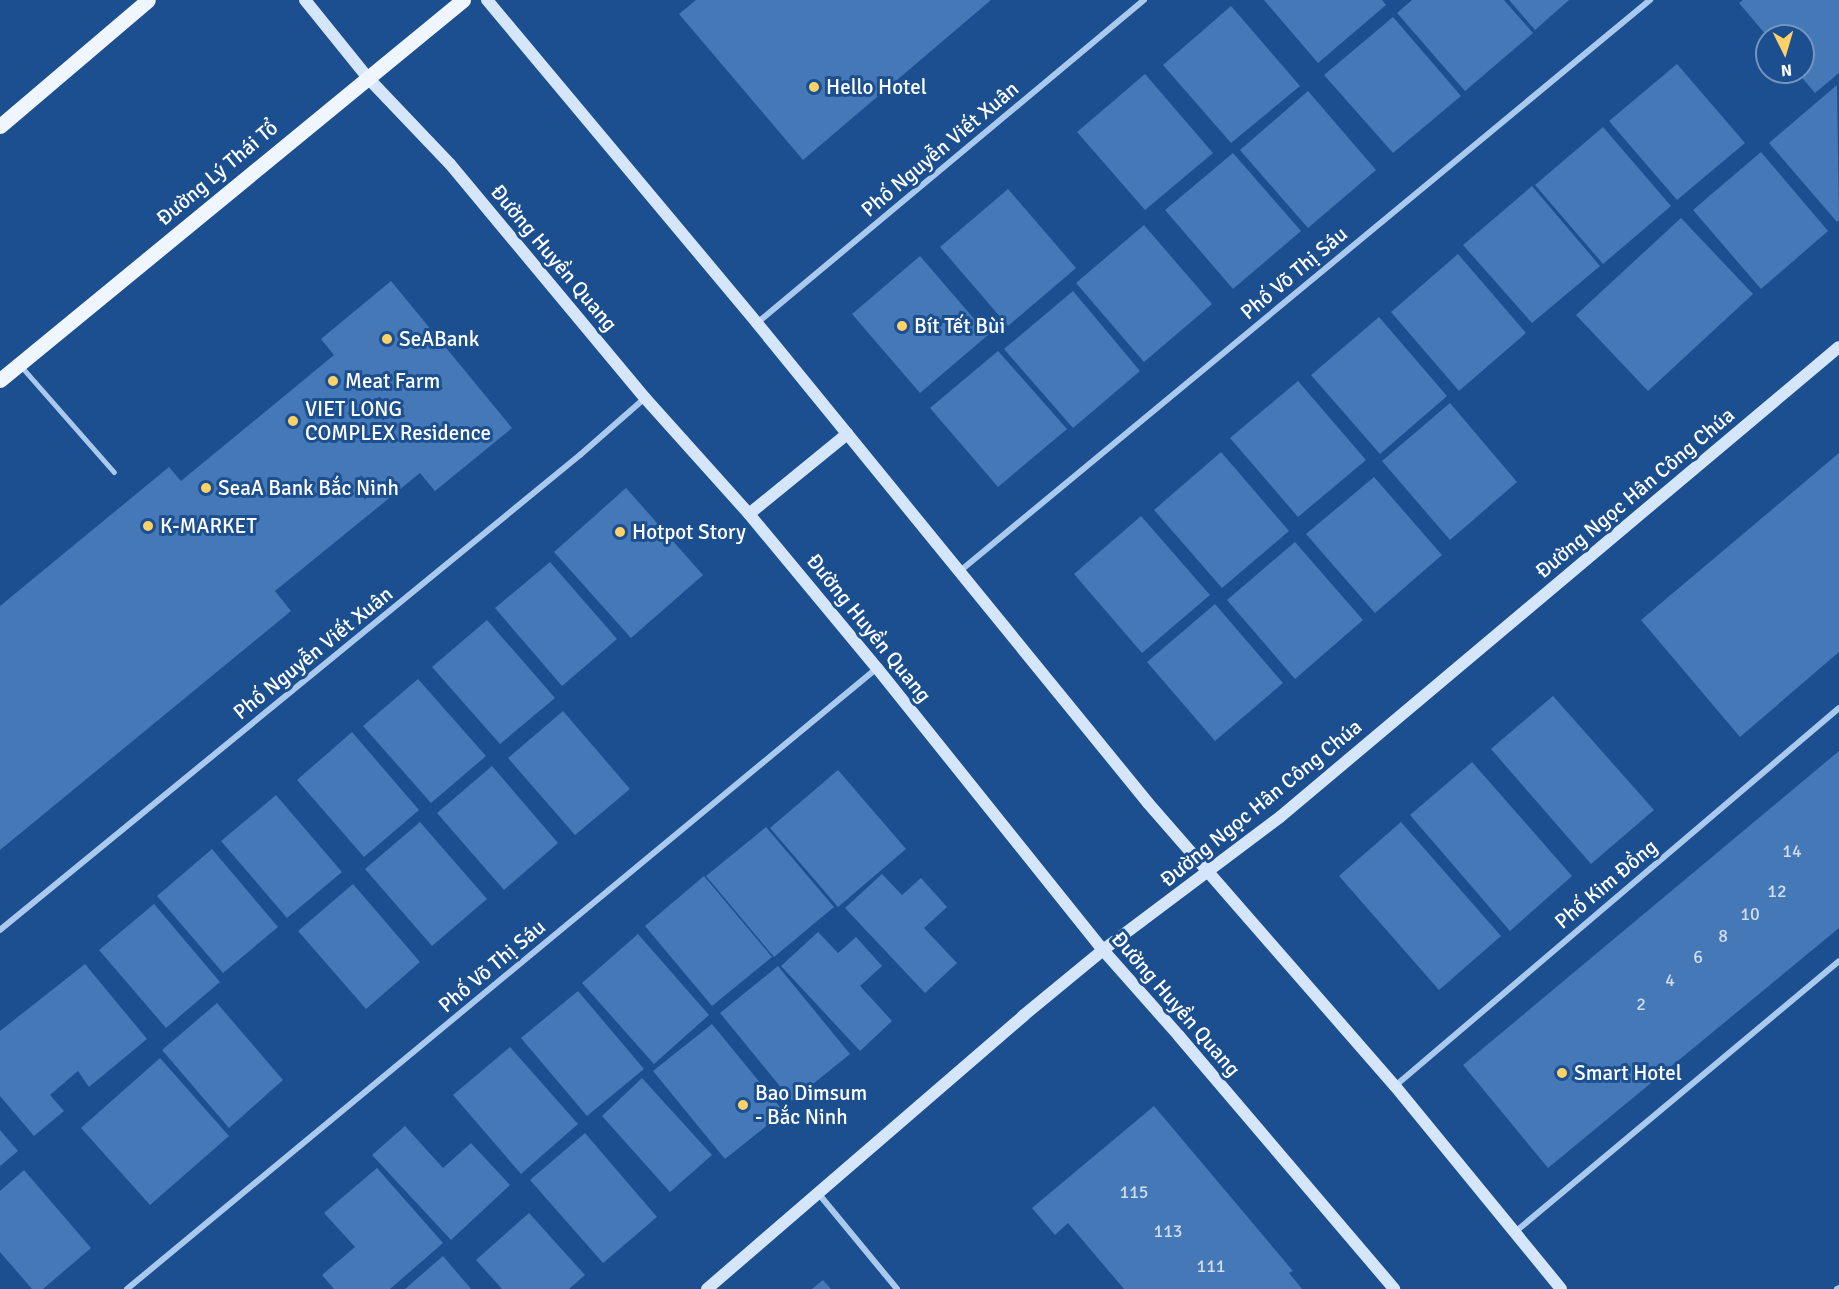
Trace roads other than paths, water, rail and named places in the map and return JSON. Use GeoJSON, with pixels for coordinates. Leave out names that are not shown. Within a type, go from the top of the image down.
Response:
{"type":"FeatureCollection","features":[{"type":"Feature","properties":{"kind":"main road"},"geometry":{"type":"LineString","coordinates":[[0,126],[148,0]]}},
{"type":"Feature","properties":{"kind":"main road","name":"Đường Lý Thái Tổ"},"geometry":{"type":"LineString","coordinates":[[0,380],[463,0]]}},
{"type":"Feature","properties":{"kind":"street","name":"Đường Huyền Quang"},"geometry":{"type":"LineString","coordinates":[[305,0],[368,78],[450,164],[645,398],[749,514],[877,668],[1103,950],[1190,1047],[1394,1289]]}},
{"type":"Feature","properties":{"kind":"street"},"geometry":{"type":"LineString","coordinates":[[487,0],[757,323],[1208,873],[1395,1086],[1561,1289]]}},
{"type":"Feature","properties":{"kind":"street","name":"Phố Nguyễn Viết Xuân"},"geometry":{"type":"LineString","coordinates":[[757,323],[1144,0]]}},
{"type":"Feature","properties":{"kind":"street","name":"Phố Võ Thị Sáu"},"geometry":{"type":"LineString","coordinates":[[960,571],[1650,0]]}},
{"type":"Feature","properties":{"kind":"street","name":"Đường Ngọc Hân Công Chúa"},"geometry":{"type":"LineString","coordinates":[[707,1289],[1103,950],[1280,817],[1839,347]]}},
{"type":"Feature","properties":{"kind":"street","name":"Phố Nguyễn Viết Xuân"},"geometry":{"type":"LineString","coordinates":[[0,930],[580,455],[645,398]]}},
{"type":"Feature","properties":{"kind":"street"},"geometry":{"type":"LineString","coordinates":[[749,514],[847,434]]}},
{"type":"Feature","properties":{"kind":"street","name":"Phố Võ Thị Sáu"},"geometry":{"type":"LineString","coordinates":[[127,1289],[877,668]]}},
{"type":"Feature","properties":{"kind":"street","name":"Phố Kim Đồng"},"geometry":{"type":"LineString","coordinates":[[1395,1086],[1839,708]]}},
{"type":"Feature","properties":{"kind":"street"},"geometry":{"type":"LineString","coordinates":[[1515,1232],[1839,961]]}},
{"type":"Feature","properties":{"kind":"street"},"geometry":{"type":"LineString","coordinates":[[818,1193],[897,1289]]}},
{"type":"Feature","properties":{"kind":"lane"},"geometry":{"type":"LineString","coordinates":[[20,364],[114,472]]}},
{"type":"Feature","properties":{"kind":"place","name":"Hello Hotel"},"geometry":{"type":"Point","coordinates":[814,87]}},
{"type":"Feature","properties":{"kind":"place","name":"Bít Tết Bùi"},"geometry":{"type":"Point","coordinates":[902,326]}},
{"type":"Feature","properties":{"kind":"place","name":"SeABank"},"geometry":{"type":"Point","coordinates":[387,339]}},
{"type":"Feature","properties":{"kind":"place","name":"Meat Farm"},"geometry":{"type":"Point","coordinates":[333,381]}},
{"type":"Feature","properties":{"kind":"place","name":"VIET LONG COMPLEX Residence"},"geometry":{"type":"Point","coordinates":[293,421]}},
{"type":"Feature","properties":{"kind":"place","name":"SeaA Bank Bắc Ninh"},"geometry":{"type":"Point","coordinates":[206,488]}},
{"type":"Feature","properties":{"kind":"place","name":"K-MARKET"},"geometry":{"type":"Point","coordinates":[148,526]}},
{"type":"Feature","properties":{"kind":"place","name":"Hotpot Story"},"geometry":{"type":"Point","coordinates":[620,532]}},
{"type":"Feature","properties":{"kind":"place","name":"Smart Hotel"},"geometry":{"type":"Point","coordinates":[1562,1073]}},
{"type":"Feature","properties":{"kind":"place","name":"Bao Dimsum - Bắc Ninh"},"geometry":{"type":"Point","coordinates":[743,1105]}}]}
